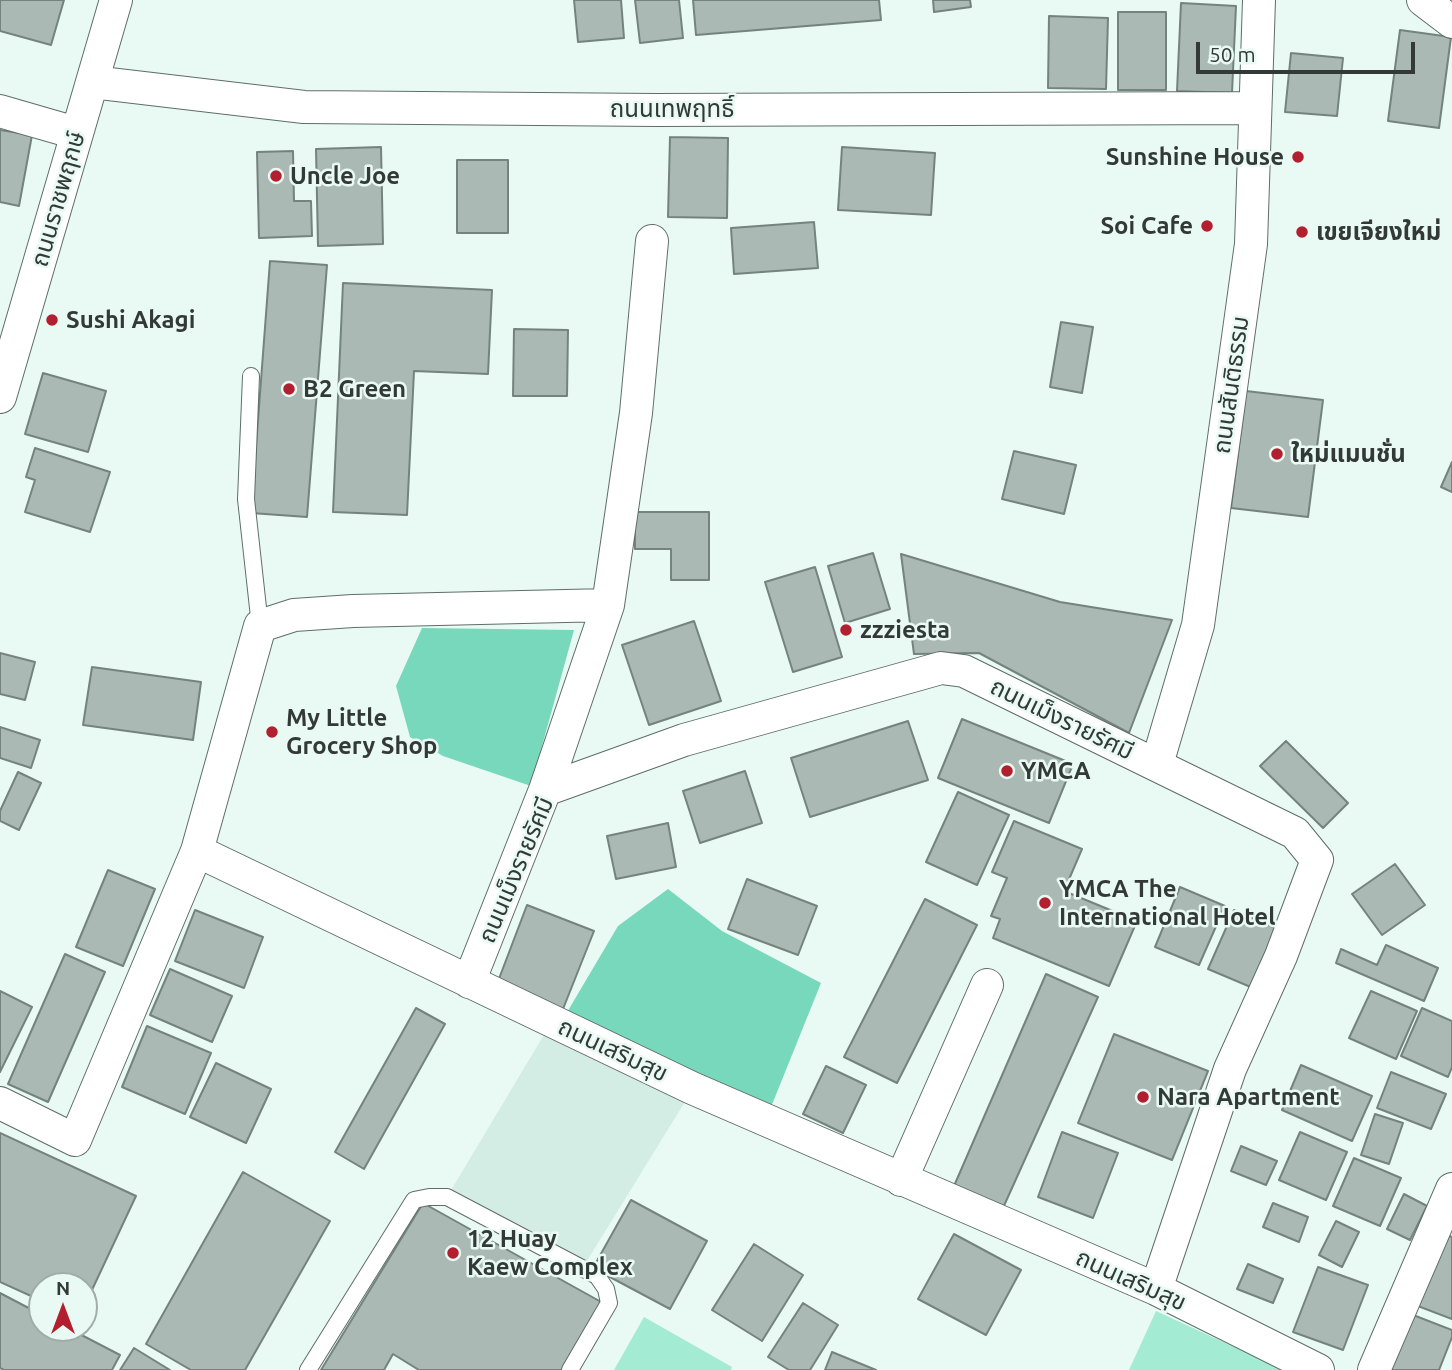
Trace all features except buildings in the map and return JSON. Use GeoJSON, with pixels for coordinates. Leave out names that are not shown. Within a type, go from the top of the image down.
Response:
{"type":"FeatureCollection","features":[{"type":"Feature","properties":{"kind":"street","name":"ถนนราชพฤกษ์"},"geometry":{"type":"LineString","coordinates":[[0,397],[116,0]]}},
{"type":"Feature","properties":{"kind":"street","name":"ถนนสันติธรรม"},"geometry":{"type":"LineString","coordinates":[[1157,764],[1198,625],[1251,244],[1259,0]]}},
{"type":"Feature","properties":{"kind":"street"},"geometry":{"type":"LineString","coordinates":[[1423,0],[1452,22]]}},
{"type":"Feature","properties":{"kind":"street","name":"ถนนเทพฤทธิ์"},"geometry":{"type":"LineString","coordinates":[[92,82],[304,107],[656,110],[1255,108]]}},
{"type":"Feature","properties":{"kind":"street"},"geometry":{"type":"LineString","coordinates":[[0,111],[76,133]]}},
{"type":"Feature","properties":{"kind":"street"},"geometry":{"type":"LineString","coordinates":[[545,790],[608,605],[636,413],[652,241]]}},
{"type":"Feature","properties":{"kind":"street"},"geometry":{"type":"LineString","coordinates":[[0,1103],[75,1140],[197,851],[260,626],[294,615],[353,611],[608,605]]}},
{"type":"Feature","properties":{"kind":"street","name":"ถนนเม็งรายรัศมี"},"geometry":{"type":"LineString","coordinates":[[469,982],[545,790],[684,740],[941,668],[964,671],[1295,833],[1317,860],[1281,956],[1230,1069],[1156,1289]]}},
{"type":"Feature","properties":{"kind":"street","name":"ถนนเสริมสุข"},"geometry":{"type":"LineString","coordinates":[[197,851],[692,1088],[1156,1289],[1318,1370]]}},
{"type":"Feature","properties":{"kind":"street"},"geometry":{"type":"LineString","coordinates":[[901,1180],[987,985]]}},
{"type":"Feature","properties":{"kind":"street"},"geometry":{"type":"LineString","coordinates":[[1374,1370],[1452,1189]]}},
{"type":"Feature","properties":{"kind":"lane"},"geometry":{"type":"LineString","coordinates":[[251,376],[246,499],[260,626]]}},
{"type":"Feature","properties":{"kind":"lane"},"geometry":{"type":"LineString","coordinates":[[308,1370],[414,1200],[429,1197],[447,1197],[597,1276],[606,1289],[609,1303],[570,1370]]}},
{"type":"Feature","properties":{"kind":"shaded area"},"geometry":{"type":"Polygon","coordinates":[[[551,1023],[691,1092],[582,1269],[447,1197],[551,1023]]]}},
{"type":"Feature","properties":{"kind":"green space"},"geometry":{"type":"Polygon","coordinates":[[[422,628],[574,630],[531,786],[443,756],[410,737],[396,686],[422,628]]]}},
{"type":"Feature","properties":{"kind":"green space"},"geometry":{"type":"Polygon","coordinates":[[[668,889],[722,931],[821,983],[771,1107],[566,1014],[618,926],[668,889]]]}},
{"type":"Feature","properties":{"kind":"green space"},"geometry":{"type":"Polygon","coordinates":[[[1156,1311],[1284,1370],[1129,1370],[1156,1311]]]}},
{"type":"Feature","properties":{"kind":"green space"},"geometry":{"type":"Polygon","coordinates":[[[644,1317],[732,1367],[731,1370],[614,1370],[644,1317]]]}},
{"type":"Feature","properties":{"kind":"place","name":"Sunshine House"},"geometry":{"type":"Point","coordinates":[1298,157]}},
{"type":"Feature","properties":{"kind":"place","name":"Uncle Joe"},"geometry":{"type":"Point","coordinates":[276,176]}},
{"type":"Feature","properties":{"kind":"place","name":"Soi Cafe"},"geometry":{"type":"Point","coordinates":[1207,226]}},
{"type":"Feature","properties":{"kind":"place","name":"เขยเจียงใหม่"},"geometry":{"type":"Point","coordinates":[1302,232]}},
{"type":"Feature","properties":{"kind":"place","name":"Sushi Akagi"},"geometry":{"type":"Point","coordinates":[52,320]}},
{"type":"Feature","properties":{"kind":"place","name":"B2 Green"},"geometry":{"type":"Point","coordinates":[289,389]}},
{"type":"Feature","properties":{"kind":"place","name":"ใหม่แมนชั่น"},"geometry":{"type":"Point","coordinates":[1277,454]}},
{"type":"Feature","properties":{"kind":"place","name":"zzziesta"},"geometry":{"type":"Point","coordinates":[846,630]}},
{"type":"Feature","properties":{"kind":"place","name":"My Little Grocery Shop"},"geometry":{"type":"Point","coordinates":[272,732]}},
{"type":"Feature","properties":{"kind":"place","name":"YMCA"},"geometry":{"type":"Point","coordinates":[1007,771]}},
{"type":"Feature","properties":{"kind":"place","name":"YMCA The International Hotel"},"geometry":{"type":"Point","coordinates":[1045,903]}},
{"type":"Feature","properties":{"kind":"place","name":"Nara Apartment"},"geometry":{"type":"Point","coordinates":[1143,1097]}},
{"type":"Feature","properties":{"kind":"place","name":"12 Huay Kaew Complex"},"geometry":{"type":"Point","coordinates":[453,1253]}}]}
